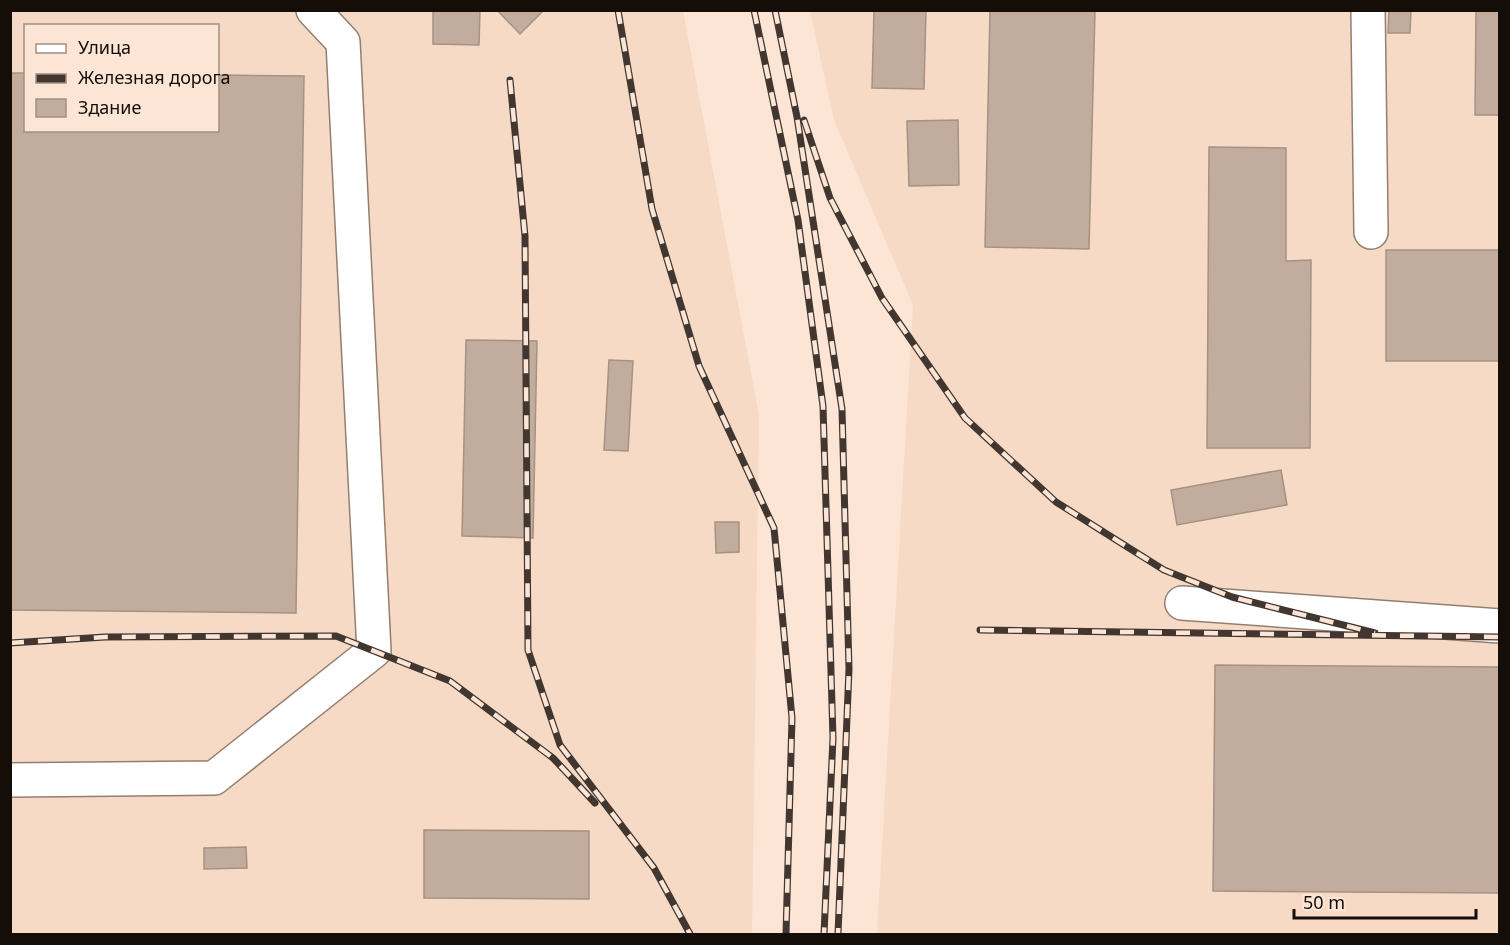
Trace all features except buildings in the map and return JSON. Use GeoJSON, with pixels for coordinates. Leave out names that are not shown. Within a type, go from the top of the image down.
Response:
{"type":"FeatureCollection","features":[{"type":"Feature","properties":{"kind":"lane"},"geometry":{"type":"LineString","coordinates":[[10,780],[214,778],[374,651],[343,42],[313,10]]}},
{"type":"Feature","properties":{"kind":"lane"},"geometry":{"type":"LineString","coordinates":[[1368,10],[1371,232]]}},
{"type":"Feature","properties":{"kind":"lane"},"geometry":{"type":"LineString","coordinates":[[1182,603],[1500,626]]}},
{"type":"Feature","properties":{"kind":"shaded area"},"geometry":{"type":"Polygon","coordinates":[[[10,11],[683,11],[759,415],[752,934],[11,934],[10,11]]]}},
{"type":"Feature","properties":{"kind":"shaded area"},"geometry":{"type":"Polygon","coordinates":[[[810,11],[1499,11],[1499,934],[877,934],[913,305],[834,120],[810,11]]]}},
{"type":"Feature","properties":{"kind":"railway"},"geometry":{"type":"LineString","coordinates":[[618,10],[652,209],[699,366],[774,528],[792,718],[786,934]]}},
{"type":"Feature","properties":{"kind":"railway"},"geometry":{"type":"LineString","coordinates":[[754,10],[798,220],[823,406],[833,738],[824,934]]}},
{"type":"Feature","properties":{"kind":"railway"},"geometry":{"type":"LineString","coordinates":[[775,10],[797,117],[842,409],[849,669],[838,934]]}},
{"type":"Feature","properties":{"kind":"railway"},"geometry":{"type":"LineString","coordinates":[[510,80],[525,236],[528,650],[560,745],[654,868],[690,934]]}},
{"type":"Feature","properties":{"kind":"railway"},"geometry":{"type":"LineString","coordinates":[[804,120],[830,198],[882,298],[965,418],[1056,502],[1164,570],[1232,597],[1375,633]]}},
{"type":"Feature","properties":{"kind":"railway"},"geometry":{"type":"LineString","coordinates":[[980,630],[1500,637]]}},
{"type":"Feature","properties":{"kind":"railway"},"geometry":{"type":"LineString","coordinates":[[10,643],[105,637],[336,636],[450,681],[553,758],[595,803]]}}]}
